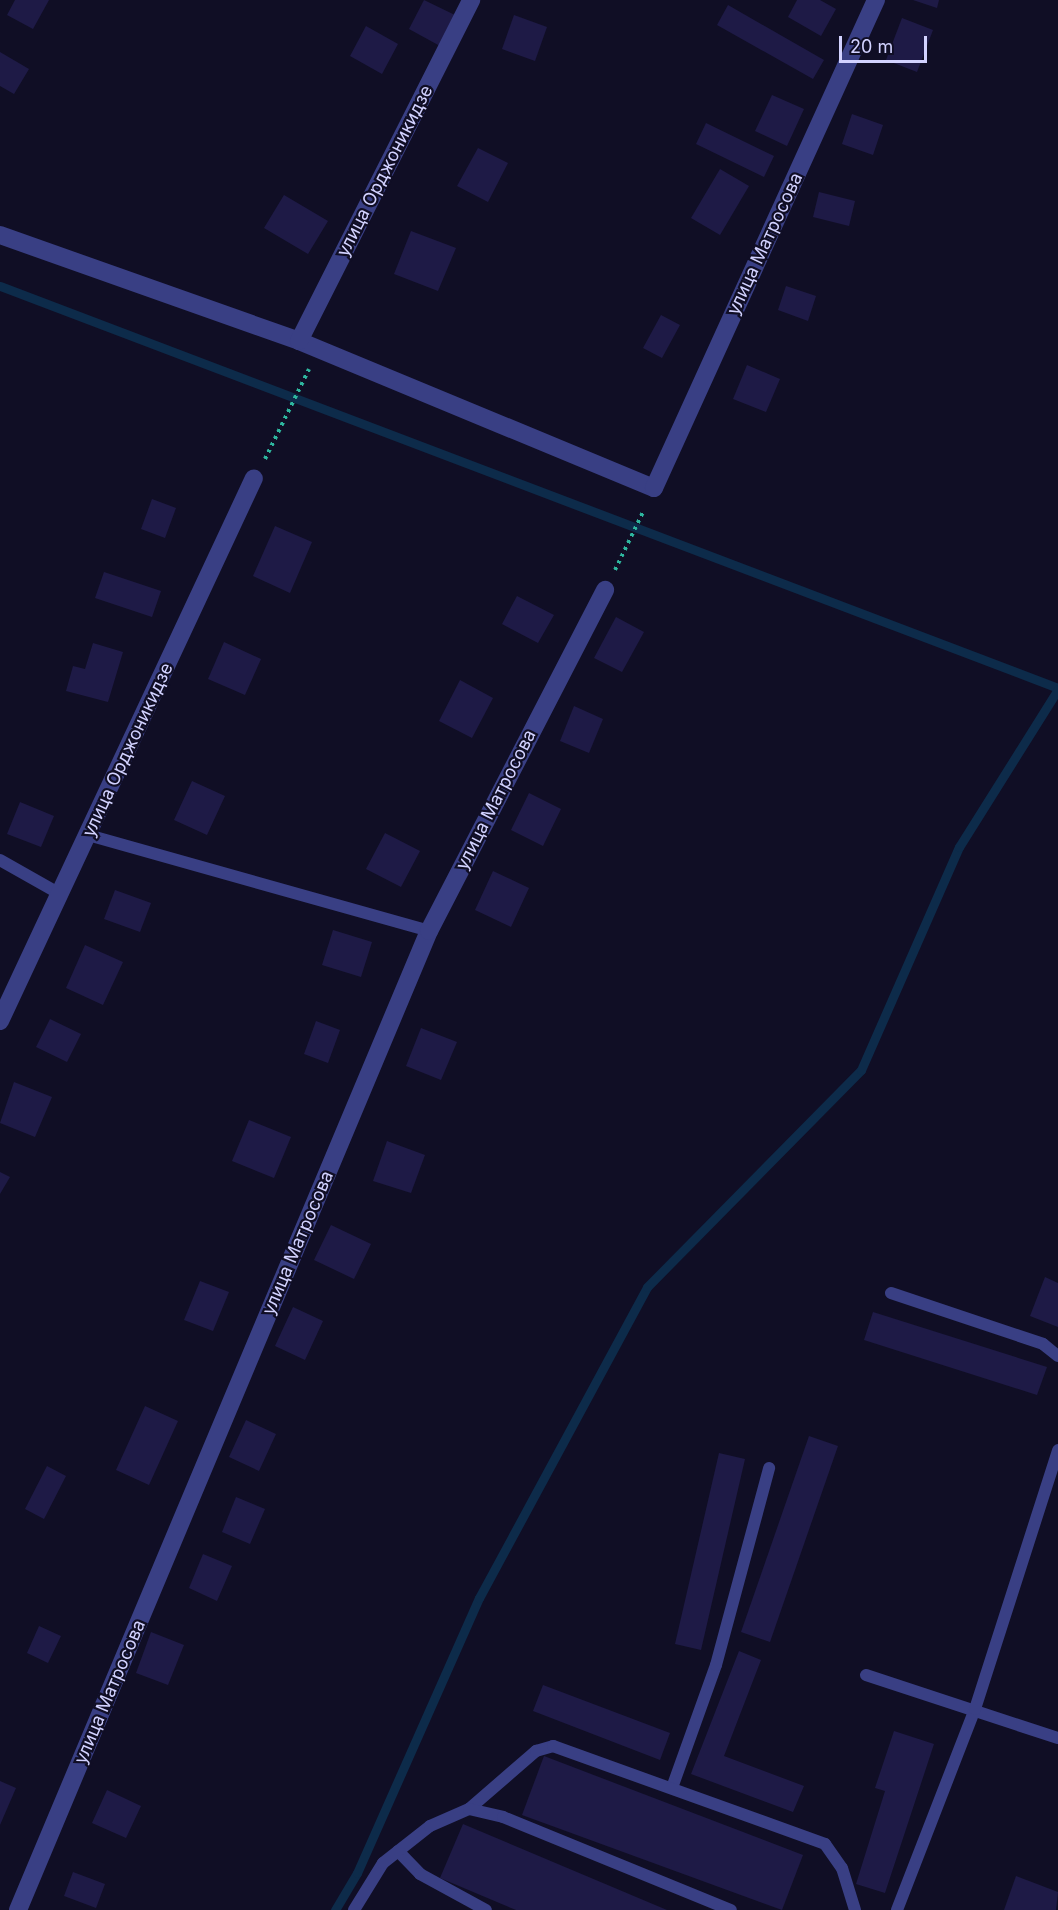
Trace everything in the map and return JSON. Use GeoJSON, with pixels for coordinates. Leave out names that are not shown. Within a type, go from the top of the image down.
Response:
{"type":"FeatureCollection","features":[{"type":"Feature","properties":{"kind":"street","name":"улица Орджоникидзе"},"geometry":{"type":"LineString","coordinates":[[298,341],[471,0]]}},
{"type":"Feature","properties":{"kind":"street","name":"улица Матросова"},"geometry":{"type":"LineString","coordinates":[[298,341],[654,488],[876,0]]}},
{"type":"Feature","properties":{"kind":"street"},"geometry":{"type":"LineString","coordinates":[[0,236],[298,341]]}},
{"type":"Feature","properties":{"kind":"street","name":"улица Орджоникидзе"},"geometry":{"type":"LineString","coordinates":[[0,1021],[254,478]]}},
{"type":"Feature","properties":{"kind":"street","name":"улица Матросова"},"geometry":{"type":"LineString","coordinates":[[18,1910],[429,931],[605,590]]}},
{"type":"Feature","properties":{"kind":"lane"},"geometry":{"type":"LineString","coordinates":[[88,835],[429,931]]}},
{"type":"Feature","properties":{"kind":"lane"},"geometry":{"type":"LineString","coordinates":[[0,860],[60,894]]}},
{"type":"Feature","properties":{"kind":"lane"},"geometry":{"type":"LineString","coordinates":[[891,1293],[1043,1344],[1058,1356]]}},
{"type":"Feature","properties":{"kind":"lane"},"geometry":{"type":"LineString","coordinates":[[897,1910],[975,1709],[1058,1450]]}},
{"type":"Feature","properties":{"kind":"lane"},"geometry":{"type":"LineString","coordinates":[[673,1785],[716,1665],[769,1467]]}},
{"type":"Feature","properties":{"kind":"lane"},"geometry":{"type":"LineString","coordinates":[[866,1675],[1058,1738]]}},
{"type":"Feature","properties":{"kind":"lane"},"geometry":{"type":"LineString","coordinates":[[354,1910],[383,1863],[430,1826],[469,1809],[536,1751],[553,1746],[673,1785],[825,1844],[842,1868],[855,1910]]}},
{"type":"Feature","properties":{"kind":"lane"},"geometry":{"type":"LineString","coordinates":[[469,1809],[503,1817],[731,1910]]}},
{"type":"Feature","properties":{"kind":"lane"},"geometry":{"type":"LineString","coordinates":[[398,1851],[420,1874],[486,1910]]}},
{"type":"Feature","properties":{"kind":"path"},"geometry":{"type":"LineString","coordinates":[[279,438],[305,377]]}},
{"type":"Feature","properties":{"kind":"path"},"geometry":{"type":"LineString","coordinates":[[628,546],[641,516]]}},
{"type":"Feature","properties":{"kind":"building"},"geometry":{"type":"Polygon","coordinates":[[[15,0],[49,0],[33,29],[7,15],[15,0]]]}},
{"type":"Feature","properties":{"kind":"building"},"geometry":{"type":"Polygon","coordinates":[[[424,0],[457,16],[440,46],[409,29],[424,0]]]}},
{"type":"Feature","properties":{"kind":"building"},"geometry":{"type":"Polygon","coordinates":[[[797,0],[820,0],[836,9],[821,36],[788,17],[797,0]]]}},
{"type":"Feature","properties":{"kind":"building"},"geometry":{"type":"Polygon","coordinates":[[[913,0],[939,0],[937,8],[913,0]]]}},
{"type":"Feature","properties":{"kind":"building"},"geometry":{"type":"Polygon","coordinates":[[[728,5],[824,60],[813,79],[717,25],[728,5]]]}},
{"type":"Feature","properties":{"kind":"building"},"geometry":{"type":"Polygon","coordinates":[[[514,15],[547,27],[535,61],[502,49],[514,15]]]}},
{"type":"Feature","properties":{"kind":"building"},"geometry":{"type":"Polygon","coordinates":[[[902,18],[933,30],[917,72],[886,60],[902,18]]]}},
{"type":"Feature","properties":{"kind":"building"},"geometry":{"type":"Polygon","coordinates":[[[366,26],[398,44],[382,74],[350,56],[366,26]]]}},
{"type":"Feature","properties":{"kind":"building"},"geometry":{"type":"Polygon","coordinates":[[[0,52],[29,69],[14,94],[0,86],[0,52]]]}},
{"type":"Feature","properties":{"kind":"building"},"geometry":{"type":"Polygon","coordinates":[[[772,95],[804,109],[787,146],[755,131],[772,95]]]}},
{"type":"Feature","properties":{"kind":"building"},"geometry":{"type":"Polygon","coordinates":[[[852,114],[883,125],[873,155],[842,144],[852,114]]]}},
{"type":"Feature","properties":{"kind":"building"},"geometry":{"type":"Polygon","coordinates":[[[706,123],[774,156],[764,177],[696,144],[706,123]]]}},
{"type":"Feature","properties":{"kind":"building"},"geometry":{"type":"Polygon","coordinates":[[[478,148],[508,163],[488,202],[457,186],[478,148]]]}},
{"type":"Feature","properties":{"kind":"building"},"geometry":{"type":"Polygon","coordinates":[[[720,169],[749,186],[720,235],[691,218],[720,169]]]}},
{"type":"Feature","properties":{"kind":"building"},"geometry":{"type":"Polygon","coordinates":[[[819,192],[855,201],[849,226],[813,217],[819,192]]]}},
{"type":"Feature","properties":{"kind":"building"},"geometry":{"type":"Polygon","coordinates":[[[284,195],[328,221],[308,254],[264,228],[284,195]]]}},
{"type":"Feature","properties":{"kind":"building"},"geometry":{"type":"Polygon","coordinates":[[[411,231],[456,248],[438,291],[394,274],[411,231]]]}},
{"type":"Feature","properties":{"kind":"building"},"geometry":{"type":"Polygon","coordinates":[[[786,286],[816,296],[808,321],[778,310],[786,286]]]}},
{"type":"Feature","properties":{"kind":"building"},"geometry":{"type":"Polygon","coordinates":[[[661,315],[680,325],[662,358],[643,348],[661,315]]]}},
{"type":"Feature","properties":{"kind":"building"},"geometry":{"type":"Polygon","coordinates":[[[747,365],[780,379],[766,412],[733,399],[747,365]]]}},
{"type":"Feature","properties":{"kind":"building"},"geometry":{"type":"Polygon","coordinates":[[[152,499],[176,508],[165,538],[141,529],[152,499]]]}},
{"type":"Feature","properties":{"kind":"building"},"geometry":{"type":"Polygon","coordinates":[[[275,526],[312,542],[290,593],[253,576],[275,526]]]}},
{"type":"Feature","properties":{"kind":"building"},"geometry":{"type":"Polygon","coordinates":[[[104,572],[161,591],[152,617],[95,598],[104,572]]]}},
{"type":"Feature","properties":{"kind":"building"},"geometry":{"type":"Polygon","coordinates":[[[517,596],[554,615],[538,643],[502,624],[517,596]]]}},
{"type":"Feature","properties":{"kind":"building"},"geometry":{"type":"Polygon","coordinates":[[[616,617],[644,632],[622,672],[594,658],[616,617]]]}},
{"type":"Feature","properties":{"kind":"building"},"geometry":{"type":"Polygon","coordinates":[[[224,642],[261,659],[245,695],[208,679],[224,642]]]}},
{"type":"Feature","properties":{"kind":"building"},"geometry":{"type":"Polygon","coordinates":[[[93,643],[123,652],[108,702],[66,691],[73,666],[85,669],[93,643]]]}},
{"type":"Feature","properties":{"kind":"building"},"geometry":{"type":"Polygon","coordinates":[[[460,680],[493,698],[472,738],[439,721],[460,680]]]}},
{"type":"Feature","properties":{"kind":"building"},"geometry":{"type":"Polygon","coordinates":[[[574,706],[603,719],[589,753],[560,741],[574,706]]]}},
{"type":"Feature","properties":{"kind":"building"},"geometry":{"type":"Polygon","coordinates":[[[192,781],[225,796],[207,835],[174,820],[192,781]]]}},
{"type":"Feature","properties":{"kind":"building"},"geometry":{"type":"Polygon","coordinates":[[[529,793],[561,809],[543,846],[511,830],[529,793]]]}},
{"type":"Feature","properties":{"kind":"building"},"geometry":{"type":"Polygon","coordinates":[[[20,802],[54,816],[41,847],[7,834],[20,802]]]}},
{"type":"Feature","properties":{"kind":"building"},"geometry":{"type":"Polygon","coordinates":[[[385,833],[420,851],[401,887],[366,869],[385,833]]]}},
{"type":"Feature","properties":{"kind":"building"},"geometry":{"type":"Polygon","coordinates":[[[493,871],[529,888],[511,927],[475,910],[493,871]]]}},
{"type":"Feature","properties":{"kind":"building"},"geometry":{"type":"Polygon","coordinates":[[[115,890],[151,903],[140,932],[104,919],[115,890]]]}},
{"type":"Feature","properties":{"kind":"building"},"geometry":{"type":"Polygon","coordinates":[[[333,930],[372,942],[361,977],[322,965],[333,930]]]}},
{"type":"Feature","properties":{"kind":"building"},"geometry":{"type":"Polygon","coordinates":[[[85,945],[123,962],[103,1005],[66,988],[85,945]]]}},
{"type":"Feature","properties":{"kind":"building"},"geometry":{"type":"Polygon","coordinates":[[[50,1019],[81,1034],[67,1062],[36,1047],[50,1019]]]}},
{"type":"Feature","properties":{"kind":"building"},"geometry":{"type":"Polygon","coordinates":[[[316,1021],[340,1030],[328,1063],[304,1054],[316,1021]]]}},
{"type":"Feature","properties":{"kind":"building"},"geometry":{"type":"Polygon","coordinates":[[[421,1028],[457,1042],[441,1080],[406,1066],[421,1028]]]}},
{"type":"Feature","properties":{"kind":"building"},"geometry":{"type":"Polygon","coordinates":[[[14,1082],[52,1097],[35,1137],[0,1123],[14,1082]]]}},
{"type":"Feature","properties":{"kind":"building"},"geometry":{"type":"Polygon","coordinates":[[[249,1120],[291,1137],[274,1178],[232,1161],[249,1120]]]}},
{"type":"Feature","properties":{"kind":"building"},"geometry":{"type":"Polygon","coordinates":[[[387,1141],[425,1155],[411,1193],[373,1181],[387,1141]]]}},
{"type":"Feature","properties":{"kind":"building"},"geometry":{"type":"Polygon","coordinates":[[[0,1172],[10,1177],[0,1194],[0,1172]]]}},
{"type":"Feature","properties":{"kind":"building"},"geometry":{"type":"Polygon","coordinates":[[[331,1225],[371,1244],[354,1279],[314,1260],[331,1225]]]}},
{"type":"Feature","properties":{"kind":"building"},"geometry":{"type":"Polygon","coordinates":[[[1045,1277],[1058,1283],[1058,1327],[1030,1316],[1045,1277]]]}},
{"type":"Feature","properties":{"kind":"building"},"geometry":{"type":"Polygon","coordinates":[[[200,1281],[229,1292],[213,1331],[184,1320],[200,1281]]]}},
{"type":"Feature","properties":{"kind":"building"},"geometry":{"type":"Polygon","coordinates":[[[293,1307],[323,1321],[305,1360],[275,1346],[293,1307]]]}},
{"type":"Feature","properties":{"kind":"building"},"geometry":{"type":"Polygon","coordinates":[[[873,1312],[1047,1367],[1037,1395],[864,1340],[873,1312]]]}},
{"type":"Feature","properties":{"kind":"building"},"geometry":{"type":"Polygon","coordinates":[[[145,1406],[178,1421],[149,1485],[116,1470],[145,1406]]]}},
{"type":"Feature","properties":{"kind":"building"},"geometry":{"type":"Polygon","coordinates":[[[246,1420],[276,1434],[259,1471],[229,1457],[246,1420]]]}},
{"type":"Feature","properties":{"kind":"building"},"geometry":{"type":"Polygon","coordinates":[[[809,1436],[838,1446],[770,1642],[741,1632],[809,1436]]]}},
{"type":"Feature","properties":{"kind":"building"},"geometry":{"type":"Polygon","coordinates":[[[719,1453],[745,1459],[701,1650],[675,1644],[719,1453]]]}},
{"type":"Feature","properties":{"kind":"building"},"geometry":{"type":"Polygon","coordinates":[[[47,1466],[66,1476],[44,1519],[25,1509],[47,1466]]]}},
{"type":"Feature","properties":{"kind":"building"},"geometry":{"type":"Polygon","coordinates":[[[236,1497],[265,1509],[250,1544],[222,1532],[236,1497]]]}},
{"type":"Feature","properties":{"kind":"building"},"geometry":{"type":"Polygon","coordinates":[[[203,1554],[232,1566],[217,1601],[189,1588],[203,1554]]]}},
{"type":"Feature","properties":{"kind":"building"},"geometry":{"type":"Polygon","coordinates":[[[39,1626],[61,1636],[48,1663],[27,1653],[39,1626]]]}},
{"type":"Feature","properties":{"kind":"building"},"geometry":{"type":"Polygon","coordinates":[[[151,1632],[184,1645],[168,1685],[136,1673],[151,1632]]]}},
{"type":"Feature","properties":{"kind":"building"},"geometry":{"type":"Polygon","coordinates":[[[739,1651],[761,1660],[724,1756],[804,1786],[793,1812],[691,1774],[739,1651]]]}},
{"type":"Feature","properties":{"kind":"building"},"geometry":{"type":"Polygon","coordinates":[[[543,1685],[670,1733],[660,1760],[533,1711],[543,1685]]]}},
{"type":"Feature","properties":{"kind":"building"},"geometry":{"type":"Polygon","coordinates":[[[894,1731],[934,1744],[885,1893],[856,1884],[885,1791],[875,1788],[894,1731]]]}},
{"type":"Feature","properties":{"kind":"building"},"geometry":{"type":"Polygon","coordinates":[[[544,1756],[803,1855],[782,1910],[522,1815],[544,1756]]]}},
{"type":"Feature","properties":{"kind":"building"},"geometry":{"type":"Polygon","coordinates":[[[0,1781],[16,1788],[0,1825],[0,1781]]]}},
{"type":"Feature","properties":{"kind":"building"},"geometry":{"type":"Polygon","coordinates":[[[107,1790],[141,1806],[126,1838],[92,1823],[107,1790]]]}},
{"type":"Feature","properties":{"kind":"building"},"geometry":{"type":"Polygon","coordinates":[[[463,1824],[667,1910],[516,1910],[440,1878],[463,1824]]]}},
{"type":"Feature","properties":{"kind":"building"},"geometry":{"type":"Polygon","coordinates":[[[73,1872],[105,1884],[96,1908],[64,1896],[73,1872]]]}},
{"type":"Feature","properties":{"kind":"building"},"geometry":{"type":"Polygon","coordinates":[[[1016,1876],[1058,1892],[1056,1910],[1004,1910],[1016,1876]]]}},
{"type":"Feature","properties":{"kind":"waterway"},"geometry":{"type":"LineString","coordinates":[[0,286],[1058,688]]}},
{"type":"Feature","properties":{"kind":"waterway"},"geometry":{"type":"LineString","coordinates":[[335,1910],[357,1873],[479,1598],[647,1287],[861,1070],[959,847],[1058,689]]}}]}
